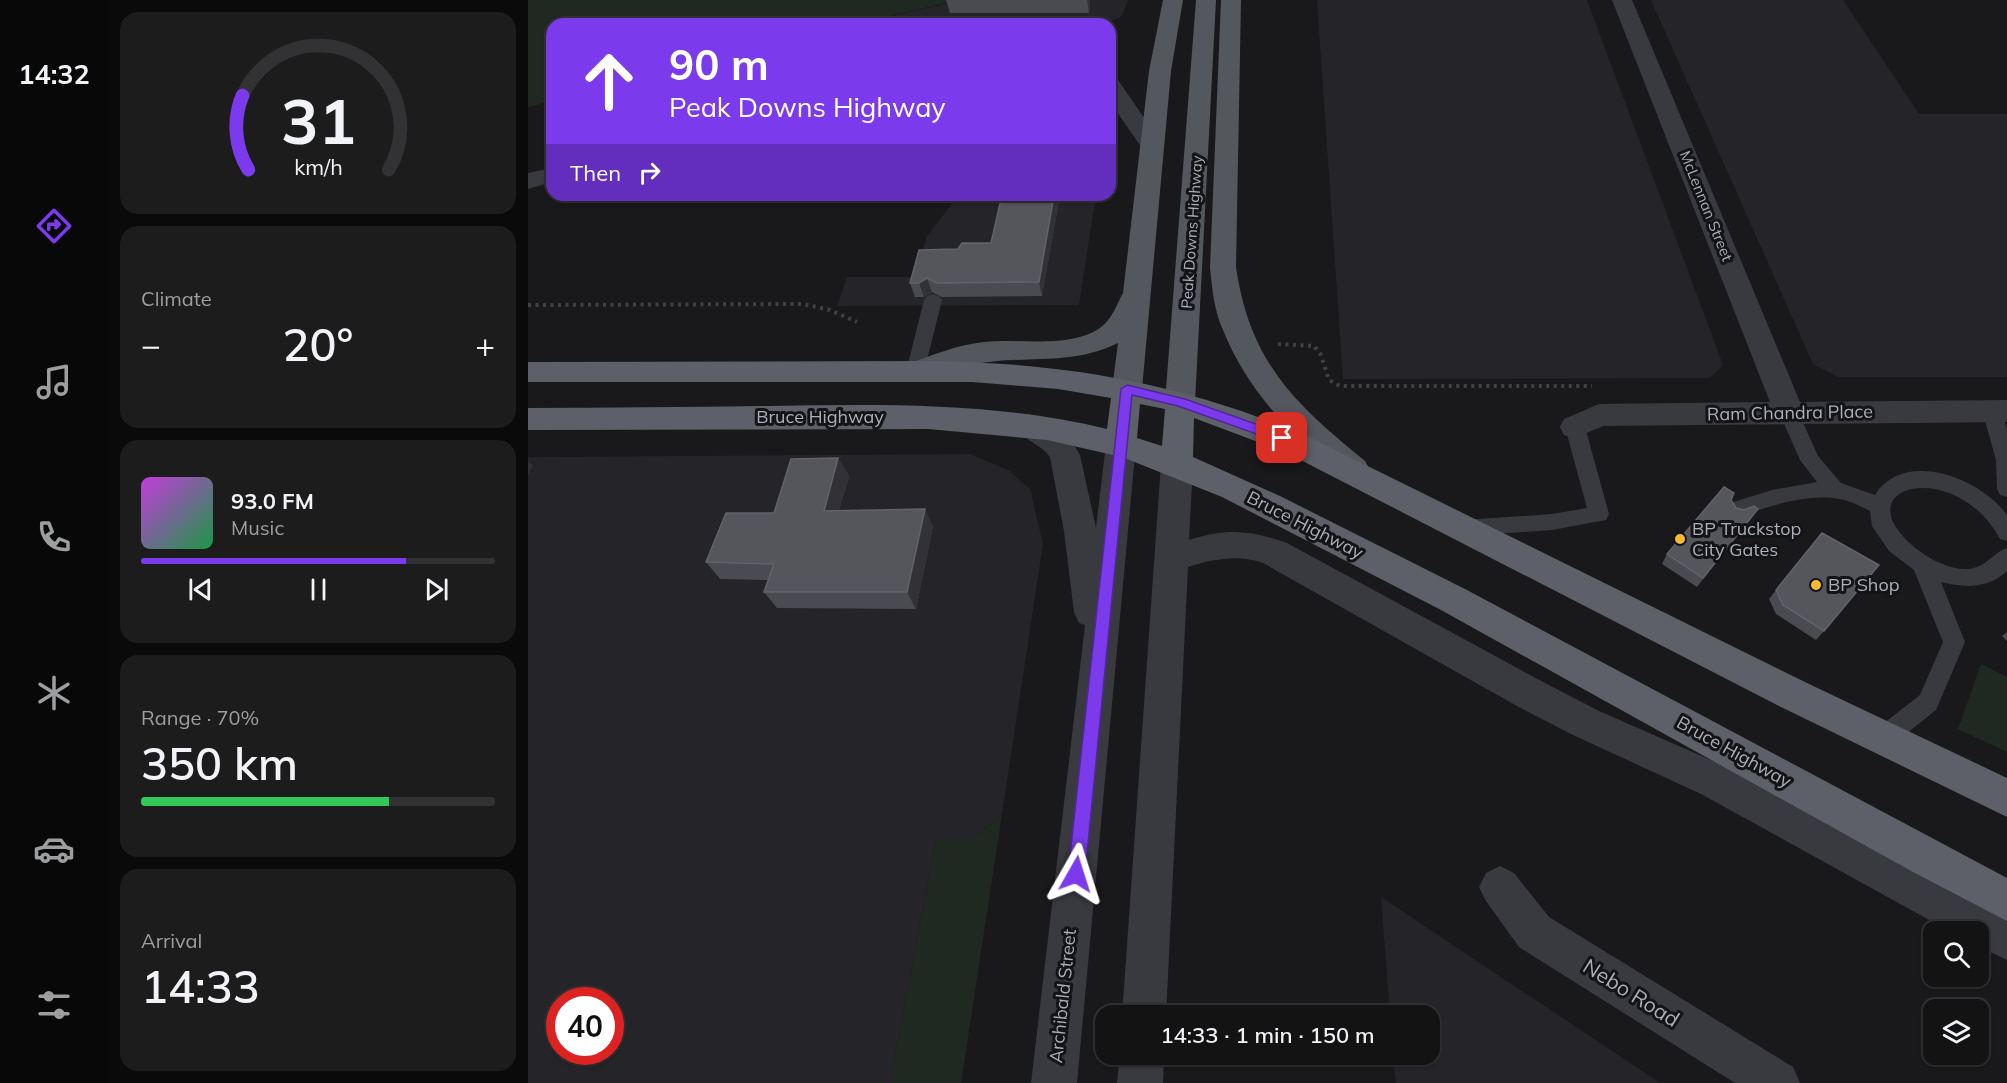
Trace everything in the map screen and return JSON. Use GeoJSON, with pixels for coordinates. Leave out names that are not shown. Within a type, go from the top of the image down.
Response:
{"type":"FeatureCollection","features":[{"type":"Feature","properties":{"kind":"highway"},"geometry":{"type":"LineString","coordinates":[[528,372],[1019,374],[1127,389],[1180,402],[1265,431],[2007,798]]}},
{"type":"Feature","properties":{"kind":"highway"},"geometry":{"type":"LineString","coordinates":[[1121,444],[1127,389]]}},
{"type":"Feature","properties":{"kind":"highway","name":"Peak Downs Highway"},"geometry":{"type":"LineString","coordinates":[[1178,464],[1180,402]]}},
{"type":"Feature","properties":{"kind":"highway","name":"Bruce Highway"},"geometry":{"type":"LineString","coordinates":[[528,419],[821,416],[941,418],[1029,425],[1121,444],[1178,464],[1238,491],[1441,593],[2007,900]]}},
{"type":"Feature","properties":{"kind":"main road"},"geometry":{"type":"LineString","coordinates":[[1127,389],[1160,71],[1173,0]]}},
{"type":"Feature","properties":{"kind":"main road","name":"Peak Downs Highway"},"geometry":{"type":"LineString","coordinates":[[1180,402],[1206,0]]}},
{"type":"Feature","properties":{"kind":"main road"},"geometry":{"type":"LineString","coordinates":[[1231,0],[1223,267],[1230,314],[1246,352],[1281,403],[1313,437],[1363,478]]}},
{"type":"Feature","properties":{"kind":"main road"},"geometry":{"type":"LineString","coordinates":[[915,372],[974,354],[1070,348],[1102,340],[1114,333],[1125,321],[1136,286]]}},
{"type":"Feature","properties":{"kind":"street","name":"McLennan Street"},"geometry":{"type":"LineString","coordinates":[[1622,0],[1789,412]]}},
{"type":"Feature","properties":{"kind":"street"},"geometry":{"type":"LineString","coordinates":[[1116,94],[1152,146]]}},
{"type":"Feature","properties":{"kind":"street"},"geometry":{"type":"LineString","coordinates":[[528,181],[546,176]]}},
{"type":"Feature","properties":{"kind":"street","name":"Ram Chandra Place"},"geometry":{"type":"LineString","coordinates":[[1575,427],[1599,415],[1999,410]]}},
{"type":"Feature","properties":{"kind":"street"},"geometry":{"type":"LineString","coordinates":[[1029,425],[1056,442],[1065,455],[1080,531],[1098,664]]}},
{"type":"Feature","properties":{"kind":"street","name":"Archibald Street"},"geometry":{"type":"LineString","coordinates":[[1054,1083],[1121,444]]}},
{"type":"Feature","properties":{"kind":"street"},"geometry":{"type":"LineString","coordinates":[[1145,1005],[1178,464]]}},
{"type":"Feature","properties":{"kind":"street"},"geometry":{"type":"LineString","coordinates":[[1172,559],[1198,550],[1235,543],[1249,544],[1269,551],[1555,707],[1715,781],[2007,939]]}},
{"type":"Feature","properties":{"kind":"street","name":"Nebo Road"},"geometry":{"type":"LineString","coordinates":[[1500,887],[1534,932],[1777,1083]]}},
{"type":"Feature","properties":{"kind":"street"},"geometry":{"type":"LineString","coordinates":[[1140,1083],[1141,1065]]}},
{"type":"Feature","properties":{"kind":"lane"},"geometry":{"type":"LineString","coordinates":[[915,372],[933,300]]}},
{"type":"Feature","properties":{"kind":"lane"},"geometry":{"type":"LineString","coordinates":[[1988,506],[2007,491],[2006,460],[1999,410]]}},
{"type":"Feature","properties":{"kind":"lane"},"geometry":{"type":"LineString","coordinates":[[1789,412],[1810,460],[1835,489]]}},
{"type":"Feature","properties":{"kind":"lane"},"geometry":{"type":"LineString","coordinates":[[1462,528],[1552,522],[1599,514],[1575,427]]}},
{"type":"Feature","properties":{"kind":"lane"},"geometry":{"type":"LineString","coordinates":[[2007,533],[2002,522],[1988,506],[1971,493],[1951,484],[1912,479],[1896,484],[1885,493],[1880,506],[1881,521],[1889,538],[1904,554],[1923,566],[1946,575],[1968,578],[1987,576],[2002,567],[2007,557]]}},
{"type":"Feature","properties":{"kind":"lane"},"geometry":{"type":"LineString","coordinates":[[1737,509],[1757,501],[1835,489],[1880,506]]}},
{"type":"Feature","properties":{"kind":"lane"},"geometry":{"type":"LineString","coordinates":[[1883,738],[1928,702],[1954,642],[1923,566]]}},
{"type":"Feature","properties":{"kind":"path"},"geometry":{"type":"LineString","coordinates":[[528,305],[803,304],[830,310],[857,322]]}},
{"type":"Feature","properties":{"kind":"path"},"geometry":{"type":"LineString","coordinates":[[1274,333],[1279,344],[1306,342],[1313,344],[1320,350],[1329,380]]}},
{"type":"Feature","properties":{"kind":"shaded area"},"geometry":{"type":"Polygon","coordinates":[[[528,0],[958,0],[883,18],[546,18],[546,102],[528,107],[528,0]]]}},
{"type":"Feature","properties":{"kind":"shaded area"},"geometry":{"type":"Polygon","coordinates":[[[961,0],[1128,0],[1122,16],[1116,19],[884,18],[961,0]]]}},
{"type":"Feature","properties":{"kind":"shaded area"},"geometry":{"type":"Polygon","coordinates":[[[1317,0],[1587,0],[1723,365],[1710,378],[1343,379],[1317,0]]]}},
{"type":"Feature","properties":{"kind":"shaded area"},"geometry":{"type":"Polygon","coordinates":[[[1651,0],[1843,0],[1919,114],[2007,114],[2007,377],[1838,377],[1813,364],[1651,0]]]}},
{"type":"Feature","properties":{"kind":"shaded area"},"geometry":{"type":"Polygon","coordinates":[[[954,201],[1095,201],[1079,305],[837,306],[847,277],[914,277],[927,236],[954,201]]]}},
{"type":"Feature","properties":{"kind":"shaded area"},"geometry":{"type":"Polygon","coordinates":[[[970,454],[1008,470],[1030,489],[1043,544],[1002,814],[973,839],[936,839],[890,1083],[528,1083],[528,457],[970,454]]]}},
{"type":"Feature","properties":{"kind":"shaded area"},"geometry":{"type":"Polygon","coordinates":[[[1981,664],[2007,677],[2007,752],[1958,729],[1981,664]]]}},
{"type":"Feature","properties":{"kind":"shaded area"},"geometry":{"type":"Polygon","coordinates":[[[1002,814],[961,1083],[890,1083],[936,839],[973,839],[1002,814]]]}},
{"type":"Feature","properties":{"kind":"shaded area"},"geometry":{"type":"Polygon","coordinates":[[[1381,897],[1660,1083],[1396,1083],[1394,1065],[1440,1065],[1440,1005],[1389,1005],[1381,897]]]}},
{"type":"Feature","properties":{"kind":"building"},"geometry":{"type":"Polygon","coordinates":[[[1001,201],[1053,201],[1039,282],[937,283],[927,278],[919,283],[910,283],[919,250],[958,249],[962,243],[991,243],[1001,201]]]}},
{"type":"Feature","properties":{"kind":"building"},"geometry":{"type":"Polygon","coordinates":[[[838,458],[824,511],[925,509],[907,592],[764,592],[774,564],[706,562],[726,513],[774,513],[791,459],[838,458]]]}},
{"type":"Feature","properties":{"kind":"building"},"geometry":{"type":"Polygon","coordinates":[[[1724,487],[1734,493],[1731,500],[1736,508],[1744,510],[1754,506],[1758,509],[1703,578],[1667,554],[1724,487]]]}},
{"type":"Feature","properties":{"kind":"building"},"geometry":{"type":"Polygon","coordinates":[[[1822,533],[1879,565],[1824,631],[1783,605],[1776,590],[1822,533]]]}},
{"type":"Feature","properties":{"kind":"place","name":"BP Truckstop City Gates"},"geometry":{"type":"Point","coordinates":[1680,539]}},
{"type":"Feature","properties":{"kind":"place","name":"BP Shop"},"geometry":{"type":"Point","coordinates":[1816,585]}},
{"type":"Feature","properties":{"kind":"route"},"geometry":{"type":"LineString","coordinates":[[1076,874],[1127,389],[1180,402],[1282,438]]}}]}
